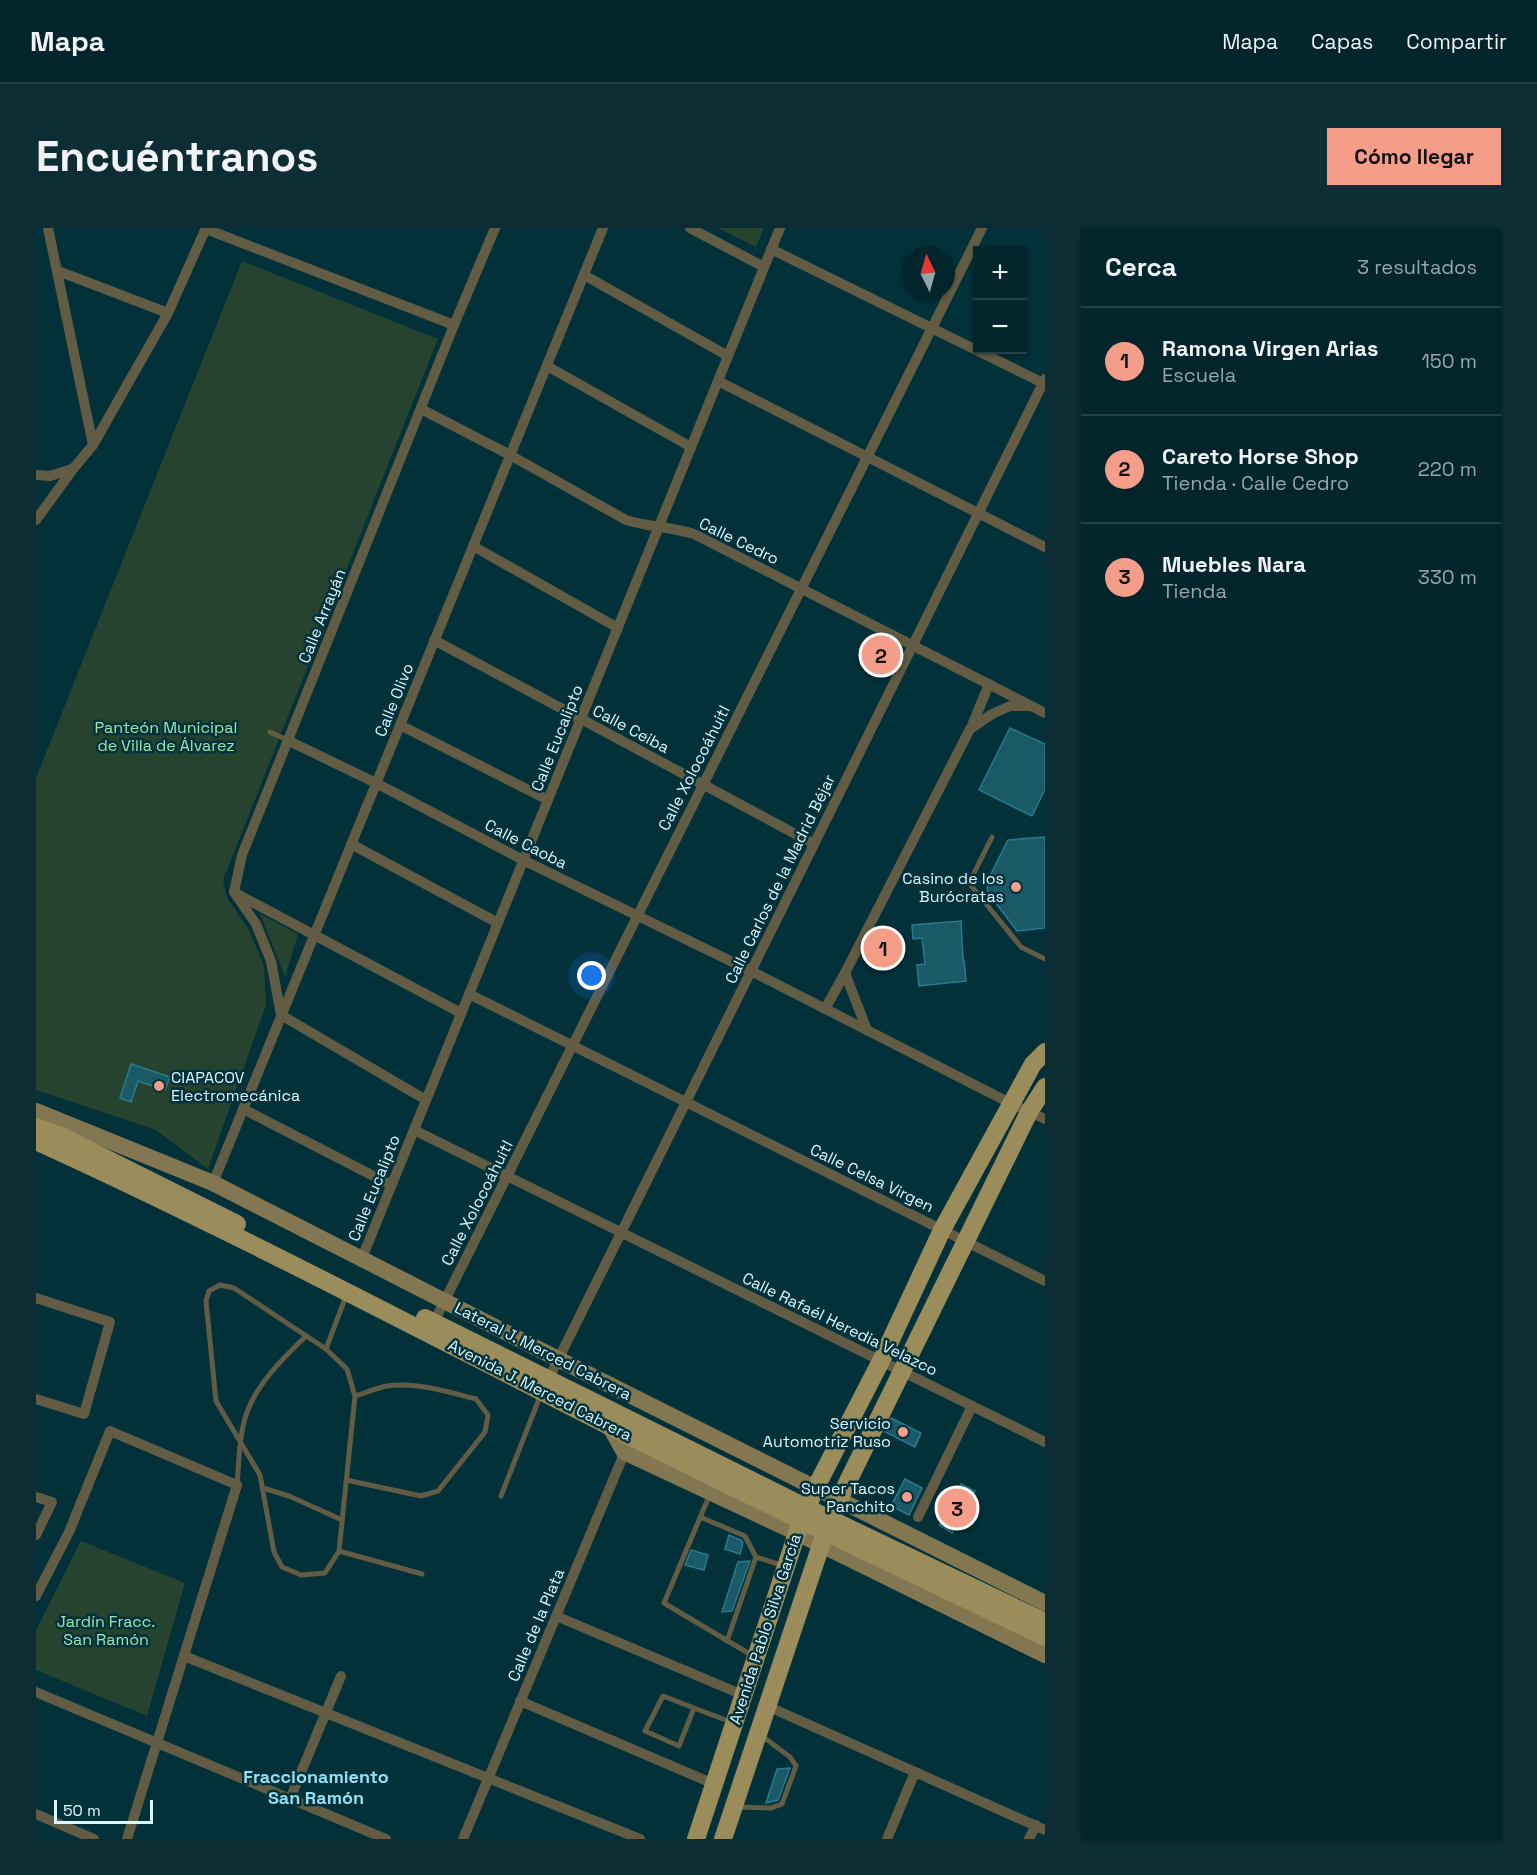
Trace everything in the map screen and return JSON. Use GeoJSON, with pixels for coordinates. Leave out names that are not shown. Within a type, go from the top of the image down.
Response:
{"type":"FeatureCollection","features":[{"type":"Feature","properties":{"kind":"main road","name":"Avenida Pablo Silva García"},"geometry":{"type":"LineString","coordinates":[[696,1839],[802,1520],[816,1487],[881,1361],[942,1230],[1010,1103],[1033,1064],[1045,1052]]}},
{"type":"Feature","properties":{"kind":"main road","name":"Avenida Pablo Silva García"},"geometry":{"type":"LineString","coordinates":[[724,1839],[825,1531],[838,1499],[965,1241],[1037,1116],[1045,1087]]}},
{"type":"Feature","properties":{"kind":"main road","name":"Avenida J. Merced Cabrera"},"geometry":{"type":"LineString","coordinates":[[36,1127],[63,1137],[434,1322],[631,1437]]}},
{"type":"Feature","properties":{"kind":"main road","name":"Avenida J. Merced Cabrera"},"geometry":{"type":"LineString","coordinates":[[36,1141],[545,1385],[631,1437],[1045,1637]]}},
{"type":"Feature","properties":{"kind":"main road","name":"Avenida J. Merced Cabrera"},"geometry":{"type":"LineString","coordinates":[[825,1531],[1045,1622]]}},
{"type":"Feature","properties":{"kind":"street"},"geometry":{"type":"LineString","coordinates":[[48,228],[93,445]]}},
{"type":"Feature","properties":{"kind":"street"},"geometry":{"type":"LineString","coordinates":[[36,520],[93,445],[168,313],[206,228],[454,325]]}},
{"type":"Feature","properties":{"kind":"street","name":"Calle Arrayán"},"geometry":{"type":"LineString","coordinates":[[234,892],[242,855],[495,228]]}},
{"type":"Feature","properties":{"kind":"street","name":"Calle Olivo"},"geometry":{"type":"LineString","coordinates":[[213,1183],[603,228]]}},
{"type":"Feature","properties":{"kind":"street"},"geometry":{"type":"LineString","coordinates":[[690,228],[764,267]]}},
{"type":"Feature","properties":{"kind":"street","name":"Calle Eucalipto"},"geometry":{"type":"LineString","coordinates":[[362,1258],[780,228]]}},
{"type":"Feature","properties":{"kind":"street","name":"Calle Xolocoáhuitl"},"geometry":{"type":"LineString","coordinates":[[434,1322],[982,228]]}},
{"type":"Feature","properties":{"kind":"street"},"geometry":{"type":"LineString","coordinates":[[771,249],[1044,382]]}},
{"type":"Feature","properties":{"kind":"street"},"geometry":{"type":"LineString","coordinates":[[58,270],[168,313]]}},
{"type":"Feature","properties":{"kind":"street"},"geometry":{"type":"LineString","coordinates":[[584,275],[728,356]]}},
{"type":"Feature","properties":{"kind":"street"},"geometry":{"type":"LineString","coordinates":[[546,366],[691,447]]}},
{"type":"Feature","properties":{"kind":"street"},"geometry":{"type":"LineString","coordinates":[[717,381],[1045,547]]}},
{"type":"Feature","properties":{"kind":"street","name":"Calle Carlos de la Madrid Béjar"},"geometry":{"type":"LineString","coordinates":[[545,1385],[1044,382]]}},
{"type":"Feature","properties":{"kind":"street","name":"Calle Cedro"},"geometry":{"type":"LineString","coordinates":[[421,409],[510,455],[626,520],[658,528],[679,529],[694,534],[1045,713]]}},
{"type":"Feature","properties":{"kind":"street"},"geometry":{"type":"LineString","coordinates":[[36,474],[50,476],[73,469]]}},
{"type":"Feature","properties":{"kind":"street"},"geometry":{"type":"LineString","coordinates":[[473,546],[618,628]]}},
{"type":"Feature","properties":{"kind":"street","name":"Calle Ceiba"},"geometry":{"type":"LineString","coordinates":[[434,640],[814,844]]}},
{"type":"Feature","properties":{"kind":"street"},"geometry":{"type":"LineString","coordinates":[[825,1009],[970,729],[989,684]]}},
{"type":"Feature","properties":{"kind":"street"},"geometry":{"type":"LineString","coordinates":[[970,729],[992,714],[1010,706],[1030,706]]}},
{"type":"Feature","properties":{"kind":"street"},"geometry":{"type":"LineString","coordinates":[[400,725],[548,800]]}},
{"type":"Feature","properties":{"kind":"street","name":"Calle Caoba"},"geometry":{"type":"LineString","coordinates":[[289,741],[1037,1116]]}},
{"type":"Feature","properties":{"kind":"street"},"geometry":{"type":"LineString","coordinates":[[351,844],[498,923]]}},
{"type":"Feature","properties":{"kind":"street"},"geometry":{"type":"LineString","coordinates":[[234,892],[461,1013]]}},
{"type":"Feature","properties":{"kind":"street"},"geometry":{"type":"LineString","coordinates":[[234,892],[256,924],[271,961],[281,1015],[426,1100]]}},
{"type":"Feature","properties":{"kind":"street"},"geometry":{"type":"LineString","coordinates":[[845,973],[867,1030]]}},
{"type":"Feature","properties":{"kind":"street","name":"Calle Celsa Virgen"},"geometry":{"type":"LineString","coordinates":[[469,994],[1045,1281]]}},
{"type":"Feature","properties":{"kind":"street"},"geometry":{"type":"LineString","coordinates":[[243,1109],[391,1185]]}},
{"type":"Feature","properties":{"kind":"street","name":"Lateral J. Merced Cabrera"},"geometry":{"type":"LineString","coordinates":[[36,1111],[213,1183],[1045,1603]]}},
{"type":"Feature","properties":{"kind":"street","name":"Calle Rafaél Heredia Velazco"},"geometry":{"type":"LineString","coordinates":[[414,1130],[1045,1442]]}},
{"type":"Feature","properties":{"kind":"street"},"geometry":{"type":"LineString","coordinates":[[36,1298],[110,1322],[84,1414],[36,1399]]}},
{"type":"Feature","properties":{"kind":"street"},"geometry":{"type":"LineString","coordinates":[[918,1517],[972,1406]]}},
{"type":"Feature","properties":{"kind":"street"},"geometry":{"type":"LineString","coordinates":[[36,1596],[69,1532],[110,1431],[237,1485],[127,1839]]}},
{"type":"Feature","properties":{"kind":"street"},"geometry":{"type":"LineString","coordinates":[[631,1437],[711,1492],[802,1520],[825,1531],[1045,1655]]}},
{"type":"Feature","properties":{"kind":"street","name":"Calle de la Plata"},"geometry":{"type":"LineString","coordinates":[[463,1839],[631,1437]]}},
{"type":"Feature","properties":{"kind":"street"},"geometry":{"type":"LineString","coordinates":[[36,1497],[52,1502],[36,1535]]}},
{"type":"Feature","properties":{"kind":"street"},"geometry":{"type":"LineString","coordinates":[[556,1616],[743,1695]]}},
{"type":"Feature","properties":{"kind":"street"},"geometry":{"type":"LineString","coordinates":[[184,1656],[640,1839]]}},
{"type":"Feature","properties":{"kind":"street"},"geometry":{"type":"LineString","coordinates":[[290,1799],[341,1676]]}},
{"type":"Feature","properties":{"kind":"street"},"geometry":{"type":"LineString","coordinates":[[36,1692],[386,1839]]}},
{"type":"Feature","properties":{"kind":"street"},"geometry":{"type":"LineString","coordinates":[[520,1701],[714,1784]]}},
{"type":"Feature","properties":{"kind":"street"},"geometry":{"type":"LineString","coordinates":[[768,1706],[1040,1827],[1029,1839]]}},
{"type":"Feature","properties":{"kind":"street"},"geometry":{"type":"LineString","coordinates":[[887,1839],[915,1772]]}},
{"type":"Feature","properties":{"kind":"street"},"geometry":{"type":"LineString","coordinates":[[36,1814],[94,1839]]}},
{"type":"Feature","properties":{"kind":"lane"},"geometry":{"type":"LineString","coordinates":[[270,732],[289,741]]}},
{"type":"Feature","properties":{"kind":"lane"},"geometry":{"type":"LineString","coordinates":[[992,837],[969,883],[1021,947],[1045,959]]}},
{"type":"Feature","properties":{"kind":"lane"},"geometry":{"type":"LineString","coordinates":[[220,1285],[234,1288],[326,1349],[347,1369],[355,1396],[339,1551],[325,1572],[301,1575],[282,1567],[274,1552],[260,1475],[216,1401],[206,1301],[209,1291],[220,1285]]}},
{"type":"Feature","properties":{"kind":"lane"},"geometry":{"type":"LineString","coordinates":[[326,1349],[348,1291]]}},
{"type":"Feature","properties":{"kind":"lane"},"geometry":{"type":"LineString","coordinates":[[237,1485],[240,1443],[246,1416],[254,1397],[284,1357],[305,1337]]}},
{"type":"Feature","properties":{"kind":"lane"},"geometry":{"type":"LineString","coordinates":[[501,1496],[545,1385]]}},
{"type":"Feature","properties":{"kind":"lane"},"geometry":{"type":"LineString","coordinates":[[346,1480],[421,1496],[438,1491],[485,1432],[488,1416],[476,1399],[437,1389],[387,1386],[355,1396]]}},
{"type":"Feature","properties":{"kind":"lane"},"geometry":{"type":"LineString","coordinates":[[263,1488],[289,1496],[342,1520]]}},
{"type":"Feature","properties":{"kind":"lane"},"geometry":{"type":"LineString","coordinates":[[711,1492],[664,1603],[756,1658]]}},
{"type":"Feature","properties":{"kind":"lane"},"geometry":{"type":"LineString","coordinates":[[700,1517],[745,1536],[756,1557],[786,1567]]}},
{"type":"Feature","properties":{"kind":"lane"},"geometry":{"type":"LineString","coordinates":[[339,1551],[422,1574]]}},
{"type":"Feature","properties":{"kind":"lane"},"geometry":{"type":"LineString","coordinates":[[727,1641],[756,1557]]}},
{"type":"Feature","properties":{"kind":"lane"},"geometry":{"type":"LineString","coordinates":[[694,1708],[679,1746],[645,1731],[663,1696],[734,1723]]}},
{"type":"Feature","properties":{"kind":"lane"},"geometry":{"type":"LineString","coordinates":[[733,1807],[771,1808],[782,1804],[796,1766],[790,1757],[758,1733]]}},
{"type":"Feature","properties":{"kind":"green space"},"geometry":{"type":"Polygon","coordinates":[[[718,228],[764,228],[756,247],[718,228]]]}},
{"type":"Feature","properties":{"kind":"green space","name":"Panteón Municipal de Villa de Álvarez"},"geometry":{"type":"Polygon","coordinates":[[[242,261],[438,339],[223,880],[227,898],[248,928],[264,966],[266,1005],[208,1169],[156,1130],[36,1090],[36,778],[242,261]]]}},
{"type":"Feature","properties":{"kind":"green space"},"geometry":{"type":"Polygon","coordinates":[[[260,914],[298,934],[285,977],[260,914]]]}},
{"type":"Feature","properties":{"kind":"green space","name":"Jardín Fracc. San Ramón"},"geometry":{"type":"Polygon","coordinates":[[[81,1541],[185,1583],[147,1716],[36,1670],[36,1630],[81,1541]]]}},
{"type":"Feature","properties":{"kind":"building"},"geometry":{"type":"Polygon","coordinates":[[[876,643],[894,653],[886,667],[868,657],[876,643]]]}},
{"type":"Feature","properties":{"kind":"building"},"geometry":{"type":"Polygon","coordinates":[[[1010,728],[1045,744],[1045,789],[1032,816],[979,790],[1010,728]]]}},
{"type":"Feature","properties":{"kind":"building","name":"Casino de los Burócratas"},"geometry":{"type":"Polygon","coordinates":[[[1045,837],[1045,928],[1017,931],[988,893],[987,882],[1008,840],[1045,837]]]}},
{"type":"Feature","properties":{"kind":"building"},"geometry":{"type":"Polygon","coordinates":[[[961,921],[966,981],[919,986],[917,965],[925,964],[922,938],[913,939],[912,925],[961,921]]]}},
{"type":"Feature","properties":{"kind":"building","name":"CIAPACOV Electromecánica"},"geometry":{"type":"Polygon","coordinates":[[[131,1064],[170,1077],[165,1090],[138,1081],[131,1102],[120,1098],[131,1064]]]}},
{"type":"Feature","properties":{"kind":"building","name":"Servicio Automotriz Ruso"},"geometry":{"type":"Polygon","coordinates":[[[891,1418],[921,1433],[915,1447],[885,1432],[891,1418]]]}},
{"type":"Feature","properties":{"kind":"building","name":"Super Tacos Panchito"},"geometry":{"type":"Polygon","coordinates":[[[905,1479],[922,1488],[909,1515],[891,1506],[905,1479]]]}},
{"type":"Feature","properties":{"kind":"building"},"geometry":{"type":"Polygon","coordinates":[[[961,1484],[975,1491],[952,1533],[939,1525],[961,1484]]]}},
{"type":"Feature","properties":{"kind":"building"},"geometry":{"type":"Polygon","coordinates":[[[729,1535],[743,1543],[740,1554],[725,1549],[729,1535]]]}},
{"type":"Feature","properties":{"kind":"building"},"geometry":{"type":"Polygon","coordinates":[[[691,1550],[708,1555],[704,1570],[685,1565],[691,1550]]]}},
{"type":"Feature","properties":{"kind":"building"},"geometry":{"type":"Polygon","coordinates":[[[750,1561],[732,1611],[722,1612],[738,1562],[750,1561]]]}},
{"type":"Feature","properties":{"kind":"building"},"geometry":{"type":"Polygon","coordinates":[[[790,1768],[778,1800],[766,1803],[777,1769],[790,1768]]]}},
{"type":"Feature","properties":{"kind":"place","name":"Careto Horse Shop"},"geometry":{"type":"Point","coordinates":[881,655]}},
{"type":"Feature","properties":{"kind":"place","name":"Casino de los Burócratas"},"geometry":{"type":"Point","coordinates":[1016,887]}},
{"type":"Feature","properties":{"kind":"place","name":"Ramona Virgen Arias"},"geometry":{"type":"Point","coordinates":[883,948]}},
{"type":"Feature","properties":{"kind":"place","name":"CIAPACOV Electromecánica"},"geometry":{"type":"Point","coordinates":[159,1086]}},
{"type":"Feature","properties":{"kind":"place","name":"Servicio Automotriz Ruso"},"geometry":{"type":"Point","coordinates":[903,1432]}},
{"type":"Feature","properties":{"kind":"place","name":"Super Tacos Panchito"},"geometry":{"type":"Point","coordinates":[907,1497]}},
{"type":"Feature","properties":{"kind":"place","name":"Muebles Nara"},"geometry":{"type":"Point","coordinates":[957,1508]}},
{"type":"Feature","properties":{"kind":"district","name":"Fraccionamiento San Ramón"},"geometry":{"type":"Point","coordinates":[316,1786]}}]}
